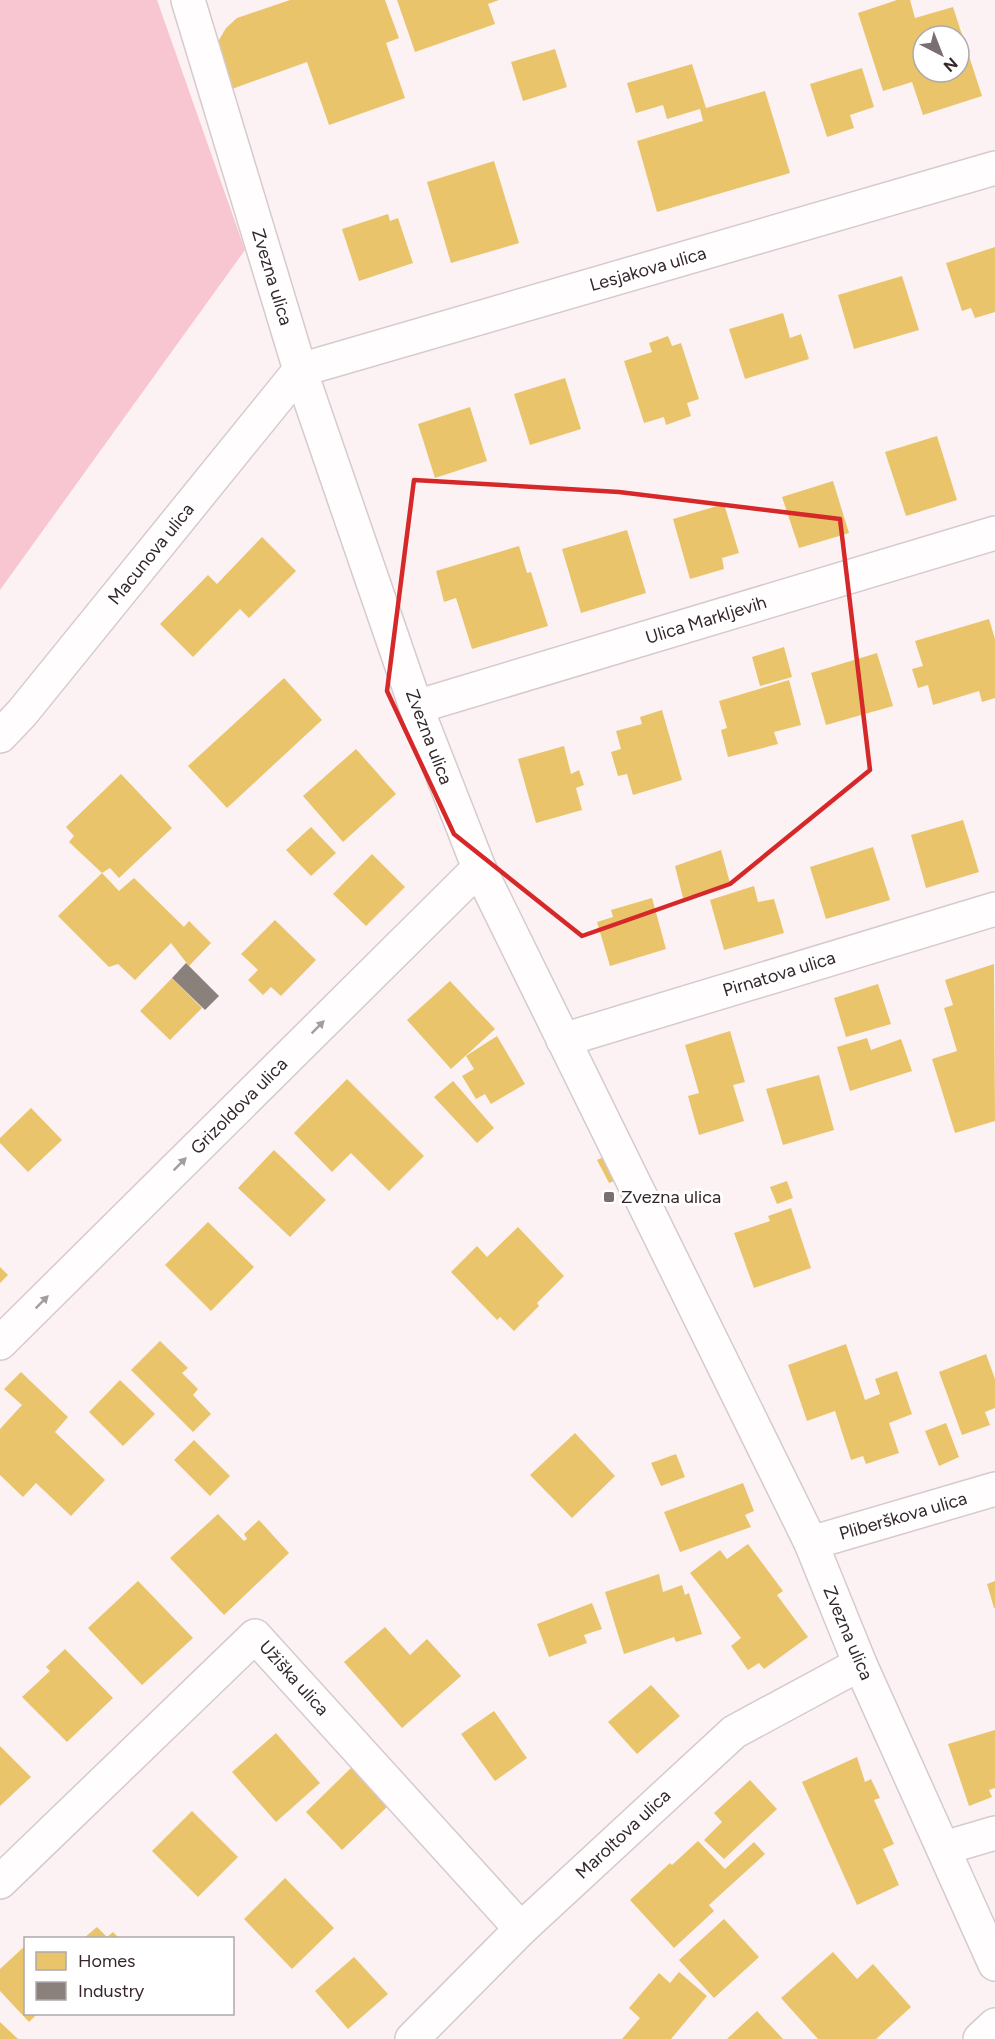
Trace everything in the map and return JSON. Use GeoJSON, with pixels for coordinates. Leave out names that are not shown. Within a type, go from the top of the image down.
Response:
{"type":"FeatureCollection","features":[{"type":"Feature","properties":{"kind":"street","name":"Zvezna ulica"},"geometry":{"type":"LineString","coordinates":[[188,0],[300,370],[416,707],[479,868],[811,1542],[860,1664],[995,1964]]}},
{"type":"Feature","properties":{"kind":"street","name":"Lesjakova ulica"},"geometry":{"type":"LineString","coordinates":[[300,370],[995,168]]}},
{"type":"Feature","properties":{"kind":"street","name":"Macunova ulica"},"geometry":{"type":"LineString","coordinates":[[0,736],[22,713],[300,370]]}},
{"type":"Feature","properties":{"kind":"street","name":"Ulica Markljevih"},"geometry":{"type":"LineString","coordinates":[[416,707],[995,533]]}},
{"type":"Feature","properties":{"kind":"street","name":"Grizoldova ulica"},"geometry":{"type":"LineString","coordinates":[[0,1343],[479,868]]}},
{"type":"Feature","properties":{"kind":"street","name":"Pirnatova ulica"},"geometry":{"type":"LineString","coordinates":[[563,1040],[995,909]]}},
{"type":"Feature","properties":{"kind":"street","name":"Pliberškova ulica"},"geometry":{"type":"LineString","coordinates":[[811,1542],[995,1488]]}},
{"type":"Feature","properties":{"kind":"street","name":"Užiška ulica"},"geometry":{"type":"LineString","coordinates":[[0,1882],[255,1636],[521,1929]]}},
{"type":"Feature","properties":{"kind":"street","name":"Maroltova ulica"},"geometry":{"type":"LineString","coordinates":[[412,2039],[521,1929],[734,1732],[860,1664]]}},
{"type":"Feature","properties":{"kind":"street"},"geometry":{"type":"LineString","coordinates":[[944,1848],[995,1833]]}},
{"type":"Feature","properties":{"kind":"street"},"geometry":{"type":"LineString","coordinates":[[980,2039],[995,2025]]}},
{"type":"Feature","properties":{"kind":"highlighted area"},"geometry":{"type":"Polygon","coordinates":[[[414,480],[619,492],[840,519],[870,770],[730,884],[582,936],[454,834],[387,691],[414,480]]]}},
{"type":"Feature","properties":{"kind":"shaded area"},"geometry":{"type":"Polygon","coordinates":[[[0,0],[157,0],[245,250],[0,590],[0,0]]]}},
{"type":"Feature","properties":{"kind":"building: Homes"},"geometry":{"type":"Polygon","coordinates":[[[290,0],[385,0],[399,38],[386,43],[405,98],[329,125],[307,62],[232,89],[219,53],[219,40],[226,28],[237,18],[290,0]]]}},
{"type":"Feature","properties":{"kind":"building: Homes"},"geometry":{"type":"Polygon","coordinates":[[[397,0],[499,0],[488,4],[495,24],[415,52],[397,0]]]}},
{"type":"Feature","properties":{"kind":"building: Homes"},"geometry":{"type":"Polygon","coordinates":[[[897,0],[910,0],[915,18],[953,7],[959,24],[911,24],[911,82],[883,91],[858,13],[897,0]]]}},
{"type":"Feature","properties":{"kind":"building: Homes"},"geometry":{"type":"Polygon","coordinates":[[[555,49],[567,87],[523,101],[511,62],[555,49]]]}},
{"type":"Feature","properties":{"kind":"building: Homes"},"geometry":{"type":"Polygon","coordinates":[[[971,62],[982,96],[923,115],[913,84],[971,84],[971,62]]]}},
{"type":"Feature","properties":{"kind":"building: Homes"},"geometry":{"type":"Polygon","coordinates":[[[692,64],[706,108],[765,91],[790,173],[657,212],[637,141],[703,121],[700,109],[667,119],[663,105],[636,113],[627,83],[692,64]]]}},
{"type":"Feature","properties":{"kind":"building: Homes"},"geometry":{"type":"Polygon","coordinates":[[[862,68],[874,107],[850,115],[854,128],[827,137],[810,84],[862,68]]]}},
{"type":"Feature","properties":{"kind":"building: Homes"},"geometry":{"type":"Polygon","coordinates":[[[494,161],[519,243],[451,263],[427,182],[494,161]]]}},
{"type":"Feature","properties":{"kind":"building: Homes"},"geometry":{"type":"Polygon","coordinates":[[[388,214],[390,221],[398,218],[413,263],[359,281],[342,229],[388,214]]]}},
{"type":"Feature","properties":{"kind":"building: Homes"},"geometry":{"type":"Polygon","coordinates":[[[995,247],[995,312],[975,318],[971,308],[962,311],[946,263],[995,247]]]}},
{"type":"Feature","properties":{"kind":"building: Homes"},"geometry":{"type":"Polygon","coordinates":[[[902,276],[919,330],[854,349],[838,295],[902,276]]]}},
{"type":"Feature","properties":{"kind":"building: Homes"},"geometry":{"type":"Polygon","coordinates":[[[783,313],[790,338],[801,334],[809,359],[745,379],[729,329],[783,313]]]}},
{"type":"Feature","properties":{"kind":"building: Homes"},"geometry":{"type":"Polygon","coordinates":[[[668,336],[672,346],[681,343],[699,399],[687,403],[691,416],[666,425],[664,417],[644,423],[624,361],[652,352],[649,343],[668,336]]]}},
{"type":"Feature","properties":{"kind":"building: Homes"},"geometry":{"type":"Polygon","coordinates":[[[565,378],[581,429],[530,445],[514,394],[565,378]]]}},
{"type":"Feature","properties":{"kind":"building: Homes"},"geometry":{"type":"Polygon","coordinates":[[[470,407],[487,461],[435,478],[418,424],[470,407]]]}},
{"type":"Feature","properties":{"kind":"building: Homes"},"geometry":{"type":"Polygon","coordinates":[[[937,436],[957,500],[906,516],[885,452],[937,436]]]}},
{"type":"Feature","properties":{"kind":"building: Homes"},"geometry":{"type":"Polygon","coordinates":[[[833,481],[849,533],[799,548],[782,497],[833,481]]]}},
{"type":"Feature","properties":{"kind":"building: Homes"},"geometry":{"type":"Polygon","coordinates":[[[724,504],[739,553],[722,558],[724,569],[690,579],[673,519],[724,504]]]}},
{"type":"Feature","properties":{"kind":"building: Homes"},"geometry":{"type":"Polygon","coordinates":[[[627,530],[646,593],[581,613],[562,549],[627,530]]]}},
{"type":"Feature","properties":{"kind":"building: Homes"},"geometry":{"type":"Polygon","coordinates":[[[262,537],[296,571],[249,618],[240,609],[193,657],[160,624],[208,575],[217,584],[262,537]]]}},
{"type":"Feature","properties":{"kind":"building: Homes"},"geometry":{"type":"Polygon","coordinates":[[[519,546],[527,573],[531,572],[548,626],[472,649],[456,598],[444,602],[436,571],[519,546]]]}},
{"type":"Feature","properties":{"kind":"building: Homes"},"geometry":{"type":"Polygon","coordinates":[[[989,619],[995,639],[995,698],[982,702],[979,691],[933,705],[928,685],[918,688],[912,669],[923,666],[915,641],[989,619]]]}},
{"type":"Feature","properties":{"kind":"building: Homes"},"geometry":{"type":"Polygon","coordinates":[[[784,647],[792,677],[760,686],[752,657],[784,647]]]}},
{"type":"Feature","properties":{"kind":"building: Homes"},"geometry":{"type":"Polygon","coordinates":[[[877,653],[893,706],[826,725],[811,673],[877,653]]]}},
{"type":"Feature","properties":{"kind":"building: Homes"},"geometry":{"type":"Polygon","coordinates":[[[284,678],[322,720],[227,808],[188,766],[284,678]]]}},
{"type":"Feature","properties":{"kind":"building: Homes"},"geometry":{"type":"Polygon","coordinates":[[[789,680],[801,725],[774,732],[778,744],[728,757],[721,730],[727,728],[719,701],[789,680]]]}},
{"type":"Feature","properties":{"kind":"building: Homes"},"geometry":{"type":"Polygon","coordinates":[[[662,710],[682,780],[633,795],[627,774],[618,776],[611,752],[621,749],[616,731],[642,724],[640,717],[662,710]]]}},
{"type":"Feature","properties":{"kind":"building: Homes"},"geometry":{"type":"Polygon","coordinates":[[[564,746],[571,774],[579,770],[584,785],[576,788],[582,810],[536,823],[518,759],[564,746]]]}},
{"type":"Feature","properties":{"kind":"building: Homes"},"geometry":{"type":"Polygon","coordinates":[[[356,749],[396,794],[343,842],[303,796],[356,749]]]}},
{"type":"Feature","properties":{"kind":"building: Homes"},"geometry":{"type":"Polygon","coordinates":[[[121,774],[172,828],[119,878],[110,868],[102,873],[69,842],[74,836],[66,827],[121,774]]]}},
{"type":"Feature","properties":{"kind":"building: Homes"},"geometry":{"type":"Polygon","coordinates":[[[963,820],[979,872],[926,888],[911,835],[963,820]]]}},
{"type":"Feature","properties":{"kind":"building: Homes"},"geometry":{"type":"Polygon","coordinates":[[[311,827],[336,853],[311,876],[286,850],[311,827]]]}},
{"type":"Feature","properties":{"kind":"building: Homes"},"geometry":{"type":"Polygon","coordinates":[[[873,847],[890,900],[826,919],[810,867],[873,847]]]}},
{"type":"Feature","properties":{"kind":"building: Homes"},"geometry":{"type":"Polygon","coordinates":[[[721,850],[730,883],[683,898],[675,866],[721,850]]]}},
{"type":"Feature","properties":{"kind":"building: Homes"},"geometry":{"type":"Polygon","coordinates":[[[372,854],[405,887],[366,926],[333,894],[372,854]]]}},
{"type":"Feature","properties":{"kind":"building: Homes"},"geometry":{"type":"Polygon","coordinates":[[[102,873],[119,891],[134,878],[184,927],[189,921],[211,943],[189,966],[171,943],[135,980],[118,964],[109,967],[58,916],[102,873]]]}},
{"type":"Feature","properties":{"kind":"building: Homes"},"geometry":{"type":"Polygon","coordinates":[[[754,886],[758,902],[774,899],[784,933],[724,950],[710,900],[754,886]]]}},
{"type":"Feature","properties":{"kind":"building: Homes"},"geometry":{"type":"Polygon","coordinates":[[[652,898],[666,949],[610,966],[597,922],[613,917],[611,910],[652,898]]]}},
{"type":"Feature","properties":{"kind":"building: Homes"},"geometry":{"type":"Polygon","coordinates":[[[275,920],[316,960],[281,996],[271,987],[263,995],[248,980],[258,970],[241,954],[275,920]]]}},
{"type":"Feature","properties":{"kind":"building: Homes"},"geometry":{"type":"Polygon","coordinates":[[[994,964],[995,1121],[955,1133],[932,1059],[957,1051],[944,1008],[953,1005],[945,980],[994,964]]]}},
{"type":"Feature","properties":{"kind":"building: Homes"},"geometry":{"type":"Polygon","coordinates":[[[172,978],[202,1008],[170,1040],[140,1011],[172,978]]]}},
{"type":"Feature","properties":{"kind":"building: Homes"},"geometry":{"type":"Polygon","coordinates":[[[450,981],[495,1029],[451,1069],[407,1020],[450,981]]]}},
{"type":"Feature","properties":{"kind":"building: Homes"},"geometry":{"type":"Polygon","coordinates":[[[878,984],[891,1024],[846,1037],[834,998],[878,984]]]}},
{"type":"Feature","properties":{"kind":"building: Homes"},"geometry":{"type":"Polygon","coordinates":[[[730,1031],[745,1082],[733,1085],[744,1121],[699,1135],[688,1096],[699,1093],[685,1045],[730,1031]]]}},
{"type":"Feature","properties":{"kind":"building: Homes"},"geometry":{"type":"Polygon","coordinates":[[[497,1036],[525,1084],[491,1104],[485,1094],[476,1099],[462,1076],[474,1069],[466,1056],[497,1036]]]}},
{"type":"Feature","properties":{"kind":"building: Homes"},"geometry":{"type":"Polygon","coordinates":[[[867,1038],[871,1050],[901,1039],[912,1071],[850,1091],[837,1047],[867,1038]]]}},
{"type":"Feature","properties":{"kind":"building: Homes"},"geometry":{"type":"Polygon","coordinates":[[[819,1075],[834,1130],[783,1145],[766,1089],[819,1075]]]}},
{"type":"Feature","properties":{"kind":"building: Homes"},"geometry":{"type":"Polygon","coordinates":[[[347,1079],[424,1156],[389,1191],[351,1153],[332,1172],[294,1133],[347,1079]]]}},
{"type":"Feature","properties":{"kind":"building: Homes"},"geometry":{"type":"Polygon","coordinates":[[[453,1081],[494,1128],[477,1143],[434,1097],[453,1081]]]}},
{"type":"Feature","properties":{"kind":"building: Homes"},"geometry":{"type":"Polygon","coordinates":[[[31,1108],[62,1140],[28,1172],[0,1143],[0,1138],[31,1108]]]}},
{"type":"Feature","properties":{"kind":"building: Homes"},"geometry":{"type":"Polygon","coordinates":[[[274,1150],[326,1200],[290,1237],[238,1188],[274,1150]]]}},
{"type":"Feature","properties":{"kind":"building: Homes"},"geometry":{"type":"Polygon","coordinates":[[[608,1155],[619,1179],[609,1183],[597,1160],[608,1155]]]}},
{"type":"Feature","properties":{"kind":"building: Homes"},"geometry":{"type":"Polygon","coordinates":[[[787,1181],[793,1198],[777,1204],[770,1187],[787,1181]]]}},
{"type":"Feature","properties":{"kind":"building: Homes"},"geometry":{"type":"Polygon","coordinates":[[[791,1208],[811,1268],[754,1288],[734,1233],[770,1221],[768,1216],[791,1208]]]}},
{"type":"Feature","properties":{"kind":"building: Homes"},"geometry":{"type":"Polygon","coordinates":[[[208,1222],[254,1267],[211,1311],[165,1265],[208,1222]]]}},
{"type":"Feature","properties":{"kind":"building: Homes"},"geometry":{"type":"Polygon","coordinates":[[[518,1227],[564,1276],[537,1303],[539,1306],[514,1331],[500,1317],[497,1320],[451,1272],[477,1246],[487,1257],[518,1227]]]}},
{"type":"Feature","properties":{"kind":"building: Homes"},"geometry":{"type":"Polygon","coordinates":[[[0,1267],[8,1275],[0,1283],[0,1267]]]}},
{"type":"Feature","properties":{"kind":"building: Homes"},"geometry":{"type":"Polygon","coordinates":[[[160,1341],[188,1368],[182,1373],[198,1389],[193,1395],[211,1414],[193,1432],[131,1370],[160,1341]]]}},
{"type":"Feature","properties":{"kind":"building: Homes"},"geometry":{"type":"Polygon","coordinates":[[[846,1344],[865,1400],[880,1394],[875,1379],[897,1371],[912,1414],[889,1423],[899,1453],[866,1464],[863,1456],[851,1460],[835,1411],[807,1421],[788,1365],[846,1344]]]}},
{"type":"Feature","properties":{"kind":"building: Homes"},"geometry":{"type":"Polygon","coordinates":[[[986,1354],[995,1379],[995,1408],[985,1412],[990,1425],[962,1435],[939,1372],[986,1354]]]}},
{"type":"Feature","properties":{"kind":"building: Homes"},"geometry":{"type":"Polygon","coordinates":[[[21,1372],[68,1417],[55,1432],[105,1480],[71,1516],[36,1483],[23,1497],[0,1475],[0,1429],[22,1405],[4,1389],[21,1372]]]}},
{"type":"Feature","properties":{"kind":"building: Homes"},"geometry":{"type":"Polygon","coordinates":[[[120,1380],[155,1414],[123,1446],[89,1412],[120,1380]]]}},
{"type":"Feature","properties":{"kind":"building: Homes"},"geometry":{"type":"Polygon","coordinates":[[[946,1423],[959,1457],[939,1466],[925,1431],[946,1423]]]}},
{"type":"Feature","properties":{"kind":"building: Homes"},"geometry":{"type":"Polygon","coordinates":[[[575,1433],[615,1476],[572,1518],[530,1475],[575,1433]]]}},
{"type":"Feature","properties":{"kind":"building: Homes"},"geometry":{"type":"Polygon","coordinates":[[[194,1440],[230,1476],[210,1496],[174,1460],[194,1440]]]}},
{"type":"Feature","properties":{"kind":"building: Homes"},"geometry":{"type":"Polygon","coordinates":[[[676,1454],[685,1477],[661,1486],[651,1463],[676,1454]]]}},
{"type":"Feature","properties":{"kind":"building: Homes"},"geometry":{"type":"Polygon","coordinates":[[[743,1483],[754,1511],[745,1515],[751,1527],[680,1552],[664,1512],[743,1483]]]}},
{"type":"Feature","properties":{"kind":"building: Homes"},"geometry":{"type":"Polygon","coordinates":[[[218,1514],[244,1541],[247,1539],[244,1534],[259,1520],[289,1553],[224,1615],[170,1558],[218,1514]]]}},
{"type":"Feature","properties":{"kind":"building: Homes"},"geometry":{"type":"Polygon","coordinates":[[[748,1544],[783,1591],[777,1595],[808,1637],[764,1669],[759,1663],[748,1670],[731,1646],[741,1638],[690,1573],[720,1550],[727,1559],[748,1544]]]}},
{"type":"Feature","properties":{"kind":"building: Homes"},"geometry":{"type":"Polygon","coordinates":[[[659,1574],[663,1592],[682,1585],[685,1595],[689,1593],[702,1634],[676,1642],[674,1637],[624,1654],[605,1592],[659,1574]]]}},
{"type":"Feature","properties":{"kind":"building: Homes"},"geometry":{"type":"Polygon","coordinates":[[[138,1581],[193,1638],[142,1685],[88,1628],[138,1581]]]}},
{"type":"Feature","properties":{"kind":"building: Homes"},"geometry":{"type":"Polygon","coordinates":[[[995,1581],[995,1608],[994,1608],[987,1584],[995,1581]]]}},
{"type":"Feature","properties":{"kind":"building: Homes"},"geometry":{"type":"Polygon","coordinates":[[[592,1603],[602,1629],[584,1635],[587,1643],[549,1657],[537,1624],[592,1603]]]}},
{"type":"Feature","properties":{"kind":"building: Homes"},"geometry":{"type":"Polygon","coordinates":[[[385,1627],[410,1655],[427,1639],[461,1676],[402,1728],[344,1662],[385,1627]]]}},
{"type":"Feature","properties":{"kind":"building: Homes"},"geometry":{"type":"Polygon","coordinates":[[[65,1649],[113,1698],[67,1742],[22,1697],[50,1671],[46,1667],[65,1649]]]}},
{"type":"Feature","properties":{"kind":"building: Homes"},"geometry":{"type":"Polygon","coordinates":[[[651,1685],[680,1716],[637,1754],[608,1722],[651,1685]]]}},
{"type":"Feature","properties":{"kind":"building: Homes"},"geometry":{"type":"Polygon","coordinates":[[[494,1711],[527,1758],[495,1781],[461,1734],[494,1711]]]}},
{"type":"Feature","properties":{"kind":"building: Homes"},"geometry":{"type":"Polygon","coordinates":[[[995,1730],[995,1788],[989,1790],[992,1797],[969,1806],[948,1744],[995,1730]]]}},
{"type":"Feature","properties":{"kind":"building: Homes"},"geometry":{"type":"Polygon","coordinates":[[[276,1733],[320,1783],[276,1822],[232,1772],[276,1733]]]}},
{"type":"Feature","properties":{"kind":"building: Homes"},"geometry":{"type":"Polygon","coordinates":[[[0,1746],[31,1777],[0,1806],[0,1746]]]}},
{"type":"Feature","properties":{"kind":"building: Homes"},"geometry":{"type":"Polygon","coordinates":[[[857,1757],[865,1782],[871,1779],[880,1798],[874,1800],[894,1844],[883,1849],[899,1885],[857,1905],[802,1782],[857,1757]]]}},
{"type":"Feature","properties":{"kind":"building: Homes"},"geometry":{"type":"Polygon","coordinates":[[[352,1767],[389,1805],[342,1850],[306,1812],[352,1767]]]}},
{"type":"Feature","properties":{"kind":"building: Homes"},"geometry":{"type":"Polygon","coordinates":[[[750,1780],[777,1809],[724,1859],[704,1840],[722,1822],[714,1813],[750,1780]]]}},
{"type":"Feature","properties":{"kind":"building: Homes"},"geometry":{"type":"Polygon","coordinates":[[[192,1811],[238,1857],[198,1897],[152,1851],[192,1811]]]}},
{"type":"Feature","properties":{"kind":"building: Homes"},"geometry":{"type":"Polygon","coordinates":[[[698,1841],[725,1869],[754,1842],[765,1854],[709,1905],[714,1911],[674,1948],[630,1900],[698,1841]]]}},
{"type":"Feature","properties":{"kind":"building: Homes"},"geometry":{"type":"Polygon","coordinates":[[[285,1878],[334,1928],[292,1969],[244,1919],[285,1878]]]}},
{"type":"Feature","properties":{"kind":"building: Homes"},"geometry":{"type":"Polygon","coordinates":[[[724,1919],[759,1957],[714,1998],[679,1960],[724,1919]]]}},
{"type":"Feature","properties":{"kind":"building: Homes"},"geometry":{"type":"Polygon","coordinates":[[[97,1927],[107,1937],[85,1937],[97,1927]]]}},
{"type":"Feature","properties":{"kind":"building: Homes"},"geometry":{"type":"Polygon","coordinates":[[[113,1932],[118,1937],[107,1937],[113,1932]]]}},
{"type":"Feature","properties":{"kind":"building: Homes"},"geometry":{"type":"Polygon","coordinates":[[[24,1947],[24,2015],[36,2015],[29,2022],[0,1991],[0,1969],[24,1947]]]}},
{"type":"Feature","properties":{"kind":"building: Homes"},"geometry":{"type":"Polygon","coordinates":[[[833,1952],[857,1979],[873,1964],[911,2007],[876,2039],[818,2039],[781,1998],[833,1952]]]}},
{"type":"Feature","properties":{"kind":"building: Homes"},"geometry":{"type":"Polygon","coordinates":[[[354,1957],[388,1994],[348,2029],[315,1991],[354,1957]]]}},
{"type":"Feature","properties":{"kind":"building: Homes"},"geometry":{"type":"Polygon","coordinates":[[[679,1972],[707,1996],[671,2039],[622,2039],[640,2018],[629,2008],[659,1973],[670,1983],[679,1972]]]}},
{"type":"Feature","properties":{"kind":"building: Homes"},"geometry":{"type":"Polygon","coordinates":[[[757,2011],[783,2039],[727,2039],[757,2011]]]}},
{"type":"Feature","properties":{"kind":"building: Homes"},"geometry":{"type":"Polygon","coordinates":[[[0,2022],[18,2039],[0,2039],[0,2022]]]}},
{"type":"Feature","properties":{"kind":"building: Industry"},"geometry":{"type":"Polygon","coordinates":[[[186,963],[219,996],[205,1010],[172,978],[186,963]]]}},
{"type":"Feature","properties":{"kind":"place","name":"Zvezna ulica"},"geometry":{"type":"Point","coordinates":[609,1197]}}]}
